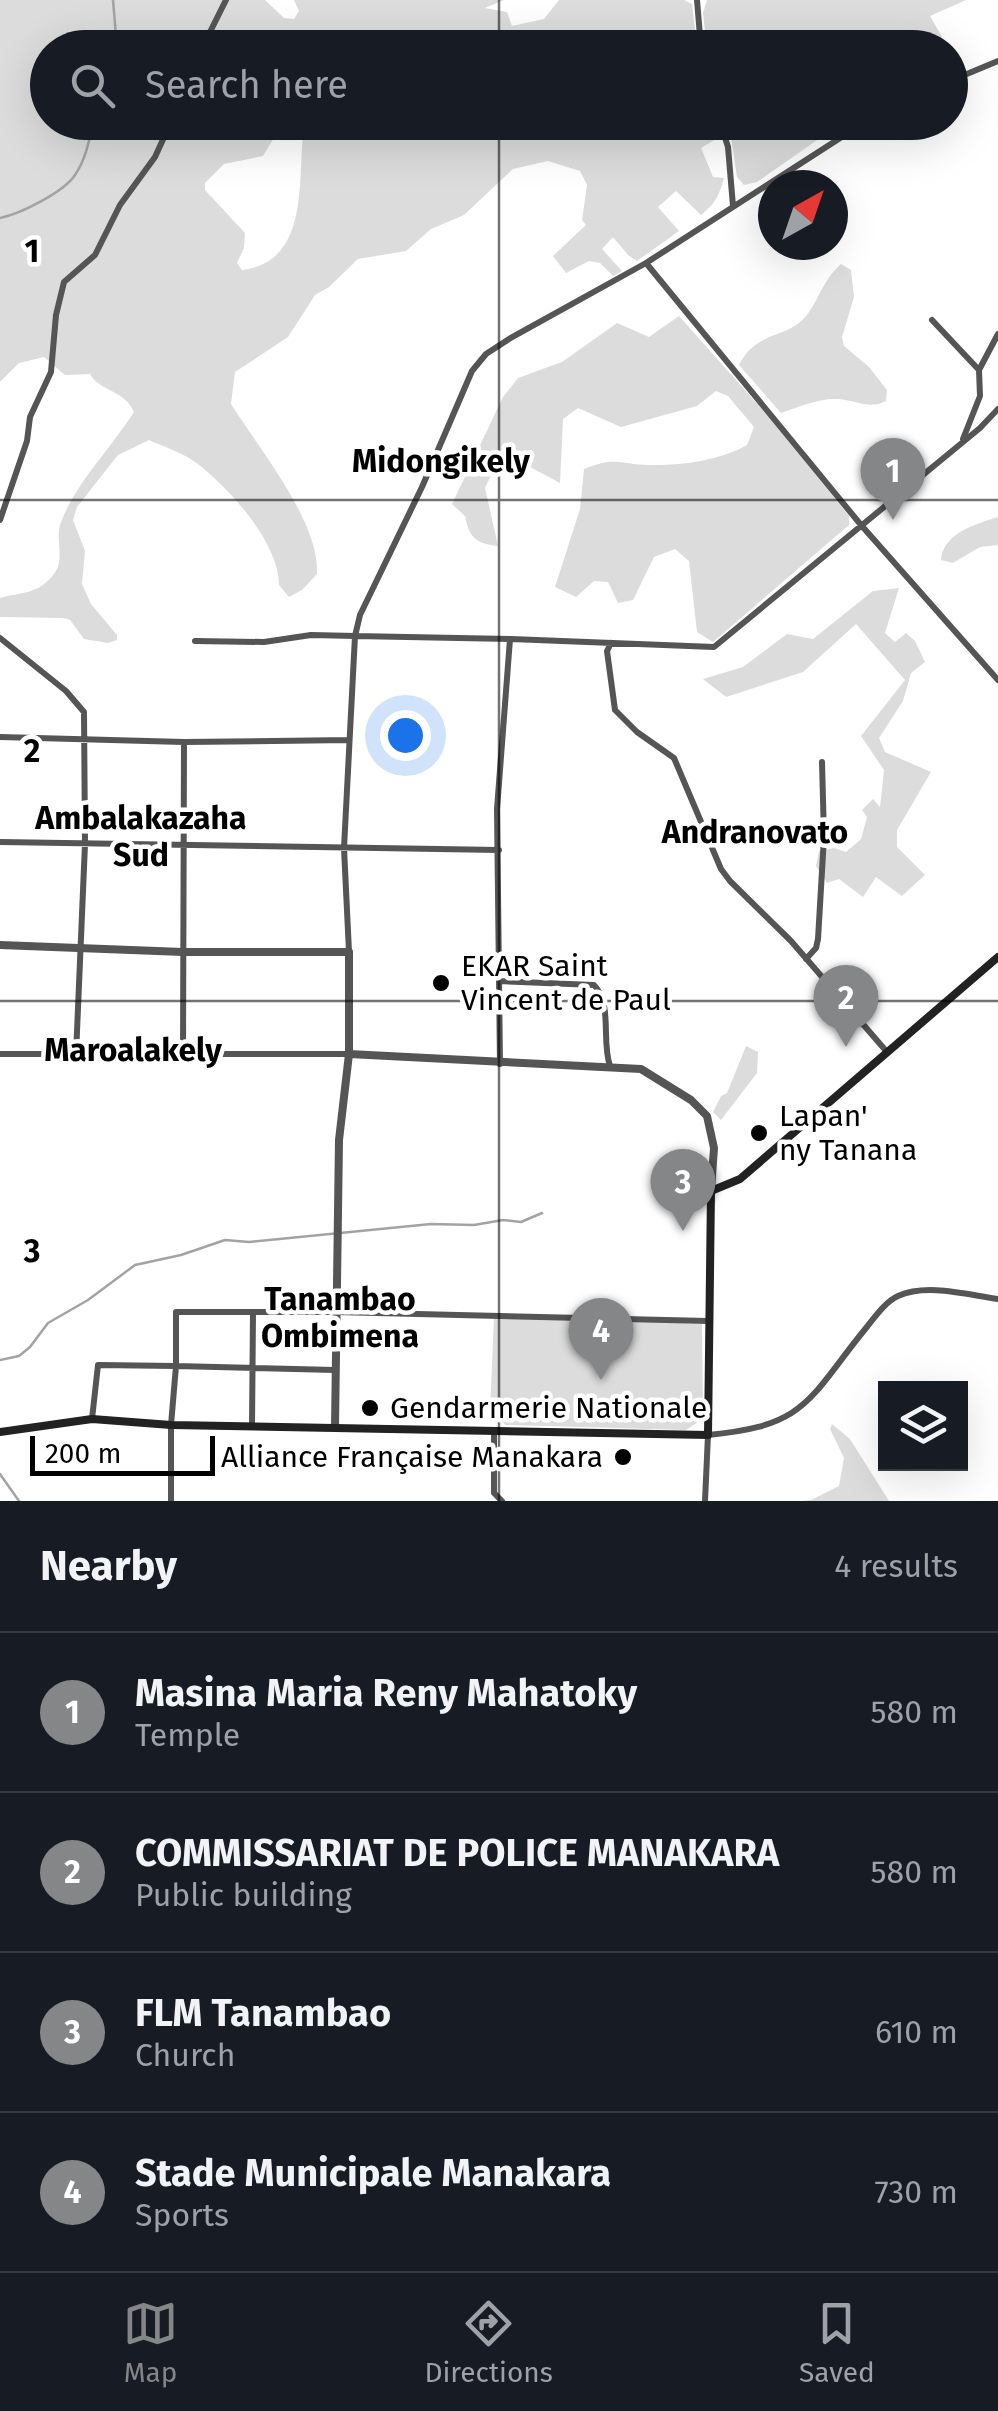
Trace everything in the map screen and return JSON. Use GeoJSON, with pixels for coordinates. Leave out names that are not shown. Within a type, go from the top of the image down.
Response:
{"type":"FeatureCollection","features":[{"type":"Feature","properties":{"kind":"main road"},"geometry":{"type":"LineString","coordinates":[[0,1432],[92,1419],[708,1435],[711,1191],[740,1180],[998,957]]}},
{"type":"Feature","properties":{"kind":"street"},"geometry":{"type":"LineString","coordinates":[[214,30],[226,0]]}},
{"type":"Feature","properties":{"kind":"street"},"geometry":{"type":"LineString","coordinates":[[697,0],[700,30]]}},
{"type":"Feature","properties":{"kind":"street"},"geometry":{"type":"LineString","coordinates":[[968,74],[998,61]]}},
{"type":"Feature","properties":{"kind":"street"},"geometry":{"type":"LineString","coordinates":[[0,520],[28,440],[30,417],[50,372],[64,282],[95,255],[120,205],[163,140]]}},
{"type":"Feature","properties":{"kind":"street"},"geometry":{"type":"LineString","coordinates":[[726,140],[733,206]]}},
{"type":"Feature","properties":{"kind":"street"},"geometry":{"type":"LineString","coordinates":[[335,1426],[339,1140],[349,1054],[344,848],[355,636],[360,615],[422,487],[472,370],[486,354],[646,263],[837,140]]}},
{"type":"Feature","properties":{"kind":"street"},"geometry":{"type":"LineString","coordinates":[[646,263],[861,524],[998,679]]}},
{"type":"Feature","properties":{"kind":"street"},"geometry":{"type":"LineString","coordinates":[[932,320],[979,370]]}},
{"type":"Feature","properties":{"kind":"street"},"geometry":{"type":"LineString","coordinates":[[962,441],[980,396],[979,370],[998,334]]}},
{"type":"Feature","properties":{"kind":"street"},"geometry":{"type":"LineString","coordinates":[[195,641],[264,642],[311,635],[714,647],[998,409]]}},
{"type":"Feature","properties":{"kind":"street"},"geometry":{"type":"LineString","coordinates":[[0,638],[66,691],[84,712],[85,844],[76,1055]]}},
{"type":"Feature","properties":{"kind":"street"},"geometry":{"type":"LineString","coordinates":[[500,1064],[496,809],[510,639]]}},
{"type":"Feature","properties":{"kind":"street"},"geometry":{"type":"LineString","coordinates":[[611,643],[607,651],[615,710],[637,732],[674,758],[721,869],[887,1052]]}},
{"type":"Feature","properties":{"kind":"street"},"geometry":{"type":"LineString","coordinates":[[0,737],[184,742],[349,740]]}},
{"type":"Feature","properties":{"kind":"street"},"geometry":{"type":"LineString","coordinates":[[183,1056],[184,742]]}},
{"type":"Feature","properties":{"kind":"street"},"geometry":{"type":"LineString","coordinates":[[806,959],[816,948],[818,938],[824,836],[822,762]]}},
{"type":"Feature","properties":{"kind":"street"},"geometry":{"type":"LineString","coordinates":[[0,842],[499,850]]}},
{"type":"Feature","properties":{"kind":"street"},"geometry":{"type":"LineString","coordinates":[[0,945],[81,950],[349,952]]}},
{"type":"Feature","properties":{"kind":"street"},"geometry":{"type":"LineString","coordinates":[[499,981],[594,985],[603,998],[604,1052],[610,1066]]}},
{"type":"Feature","properties":{"kind":"street"},"geometry":{"type":"LineString","coordinates":[[0,1054],[349,1054],[641,1069],[692,1100],[706,1116],[714,1148],[711,1191]]}},
{"type":"Feature","properties":{"kind":"street"},"geometry":{"type":"LineString","coordinates":[[705,1501],[708,1435],[772,1425],[806,1405],[870,1323],[896,1297],[920,1290],[998,1299]]}},
{"type":"Feature","properties":{"kind":"street"},"geometry":{"type":"LineString","coordinates":[[171,1501],[176,1312],[708,1321]]}},
{"type":"Feature","properties":{"kind":"street"},"geometry":{"type":"LineString","coordinates":[[252,1426],[253,1312]]}},
{"type":"Feature","properties":{"kind":"street"},"geometry":{"type":"LineString","coordinates":[[92,1419],[98,1365],[335,1370]]}},
{"type":"Feature","properties":{"kind":"street"},"geometry":{"type":"LineString","coordinates":[[494,1430],[494,1493],[502,1501]]}},
{"type":"Feature","properties":{"kind":"shaded area"},"geometry":{"type":"Polygon","coordinates":[[[0,0],[265,0],[284,18],[294,19],[299,11],[294,0],[504,0],[485,8],[507,12],[512,26],[544,19],[559,0],[684,0],[692,4],[695,30],[30,30],[30,140],[273,140],[263,156],[224,164],[205,183],[205,190],[245,233],[237,263],[242,270],[263,264],[279,253],[289,237],[299,198],[303,140],[714,140],[701,148],[713,177],[724,178],[716,199],[701,215],[676,191],[658,207],[679,231],[637,261],[613,237],[602,249],[622,271],[613,276],[600,263],[589,261],[566,273],[553,256],[586,225],[582,220],[587,185],[580,171],[548,161],[513,169],[464,215],[431,229],[406,251],[358,259],[315,295],[288,337],[235,372],[231,404],[271,463],[309,532],[317,574],[302,590],[289,597],[279,585],[277,569],[262,535],[224,488],[198,464],[149,440],[118,455],[77,507],[73,520],[85,551],[82,584],[117,640],[108,643],[84,639],[70,620],[63,618],[0,617],[0,598],[35,589],[54,574],[59,562],[59,528],[68,508],[134,412],[125,399],[90,374],[65,375],[44,357],[19,363],[0,382],[0,0]]]}},
{"type":"Feature","properties":{"kind":"shaded area"},"geometry":{"type":"Polygon","coordinates":[[[707,0],[966,0],[930,16],[938,30],[705,30],[703,13],[707,0]]]}},
{"type":"Feature","properties":{"kind":"shaded area"},"geometry":{"type":"Polygon","coordinates":[[[732,140],[817,140],[774,170],[758,170],[758,181],[744,185],[737,177],[732,140]]]}},
{"type":"Feature","properties":{"kind":"shaded area"},"geometry":{"type":"Polygon","coordinates":[[[841,264],[851,270],[854,297],[842,337],[844,346],[869,367],[887,390],[886,401],[868,405],[831,399],[781,413],[739,365],[754,346],[799,323],[841,264]]]}},
{"type":"Feature","properties":{"kind":"shaded area"},"geometry":{"type":"Polygon","coordinates":[[[679,316],[769,417],[849,516],[849,525],[713,642],[697,632],[689,561],[675,549],[654,557],[633,600],[618,603],[608,582],[594,581],[576,597],[555,587],[580,509],[584,469],[613,462],[690,463],[747,445],[754,427],[728,396],[716,391],[697,406],[621,427],[578,408],[563,419],[560,483],[517,460],[494,469],[485,488],[498,546],[475,538],[465,516],[452,504],[503,397],[518,378],[562,362],[617,323],[649,337],[679,316]]]}},
{"type":"Feature","properties":{"kind":"shaded area"},"geometry":{"type":"Polygon","coordinates":[[[998,517],[998,545],[980,547],[953,563],[941,560],[954,536],[998,517]]]}},
{"type":"Feature","properties":{"kind":"shaded area"},"geometry":{"type":"Polygon","coordinates":[[[899,588],[885,633],[895,642],[906,633],[915,641],[925,662],[911,673],[903,701],[879,738],[885,752],[931,772],[897,830],[897,847],[925,875],[902,896],[876,877],[863,897],[839,879],[827,883],[816,866],[819,851],[834,848],[846,852],[861,839],[867,817],[862,810],[873,799],[880,807],[884,770],[861,736],[905,680],[856,624],[803,672],[726,697],[703,679],[743,667],[787,634],[813,639],[873,591],[899,588]]]}},
{"type":"Feature","properties":{"kind":"shaded area"},"geometry":{"type":"Polygon","coordinates":[[[746,1046],[758,1052],[757,1073],[721,1120],[713,1112],[721,1096],[727,1093],[746,1046]]]}},
{"type":"Feature","properties":{"kind":"shaded area"},"geometry":{"type":"Polygon","coordinates":[[[494,1315],[702,1324],[703,1419],[686,1430],[506,1425],[490,1414],[494,1315]]]}},
{"type":"Feature","properties":{"kind":"shaded area"},"geometry":{"type":"Polygon","coordinates":[[[832,1424],[850,1439],[889,1501],[801,1501],[839,1486],[844,1458],[830,1429],[832,1424]]]}},
{"type":"Feature","properties":{"kind":"waterway"},"geometry":{"type":"LineString","coordinates":[[113,0],[116,30]]}},
{"type":"Feature","properties":{"kind":"waterway"},"geometry":{"type":"LineString","coordinates":[[0,218],[41,201],[69,182],[79,169],[88,140]]}},
{"type":"Feature","properties":{"kind":"waterway"},"geometry":{"type":"LineString","coordinates":[[0,1360],[19,1356],[48,1323],[88,1300],[135,1265],[225,1240],[249,1242],[431,1224],[521,1222],[542,1213]]}},
{"type":"Feature","properties":{"kind":"waterway"},"geometry":{"type":"LineString","coordinates":[[0,1474],[19,1501]]}},
{"type":"Feature","properties":{"kind":"place","name":"Masina Maria Reny Mahatoky"},"geometry":{"type":"Point","coordinates":[893,520]}},
{"type":"Feature","properties":{"kind":"place","name":"EKAR Saint Vincent de Paul"},"geometry":{"type":"Point","coordinates":[441,983]}},
{"type":"Feature","properties":{"kind":"place","name":"COMMISSARIAT DE POLICE MANAKARA"},"geometry":{"type":"Point","coordinates":[846,1047]}},
{"type":"Feature","properties":{"kind":"place","name":"Lapan' ny Tanana"},"geometry":{"type":"Point","coordinates":[759,1133]}},
{"type":"Feature","properties":{"kind":"place","name":"FLM Tanambao"},"geometry":{"type":"Point","coordinates":[683,1231]}},
{"type":"Feature","properties":{"kind":"place","name":"Stade Municipale Manakara"},"geometry":{"type":"Point","coordinates":[601,1380]}},
{"type":"Feature","properties":{"kind":"place","name":"Gendarmerie Nationale"},"geometry":{"type":"Point","coordinates":[370,1408]}},
{"type":"Feature","properties":{"kind":"place","name":"Alliance Française Manakara"},"geometry":{"type":"Point","coordinates":[623,1457]}},
{"type":"Feature","properties":{"kind":"district","name":"Midongikely"},"geometry":{"type":"Point","coordinates":[441,461]}},
{"type":"Feature","properties":{"kind":"district","name":"Andranovato"},"geometry":{"type":"Point","coordinates":[755,832]}},
{"type":"Feature","properties":{"kind":"district","name":"Ambalakazaha Sud"},"geometry":{"type":"Point","coordinates":[141,836]}},
{"type":"Feature","properties":{"kind":"district","name":"Maroalakely"},"geometry":{"type":"Point","coordinates":[133,1050]}},
{"type":"Feature","properties":{"kind":"district","name":"Tanambao Ombimena"},"geometry":{"type":"Point","coordinates":[340,1318]}}]}
